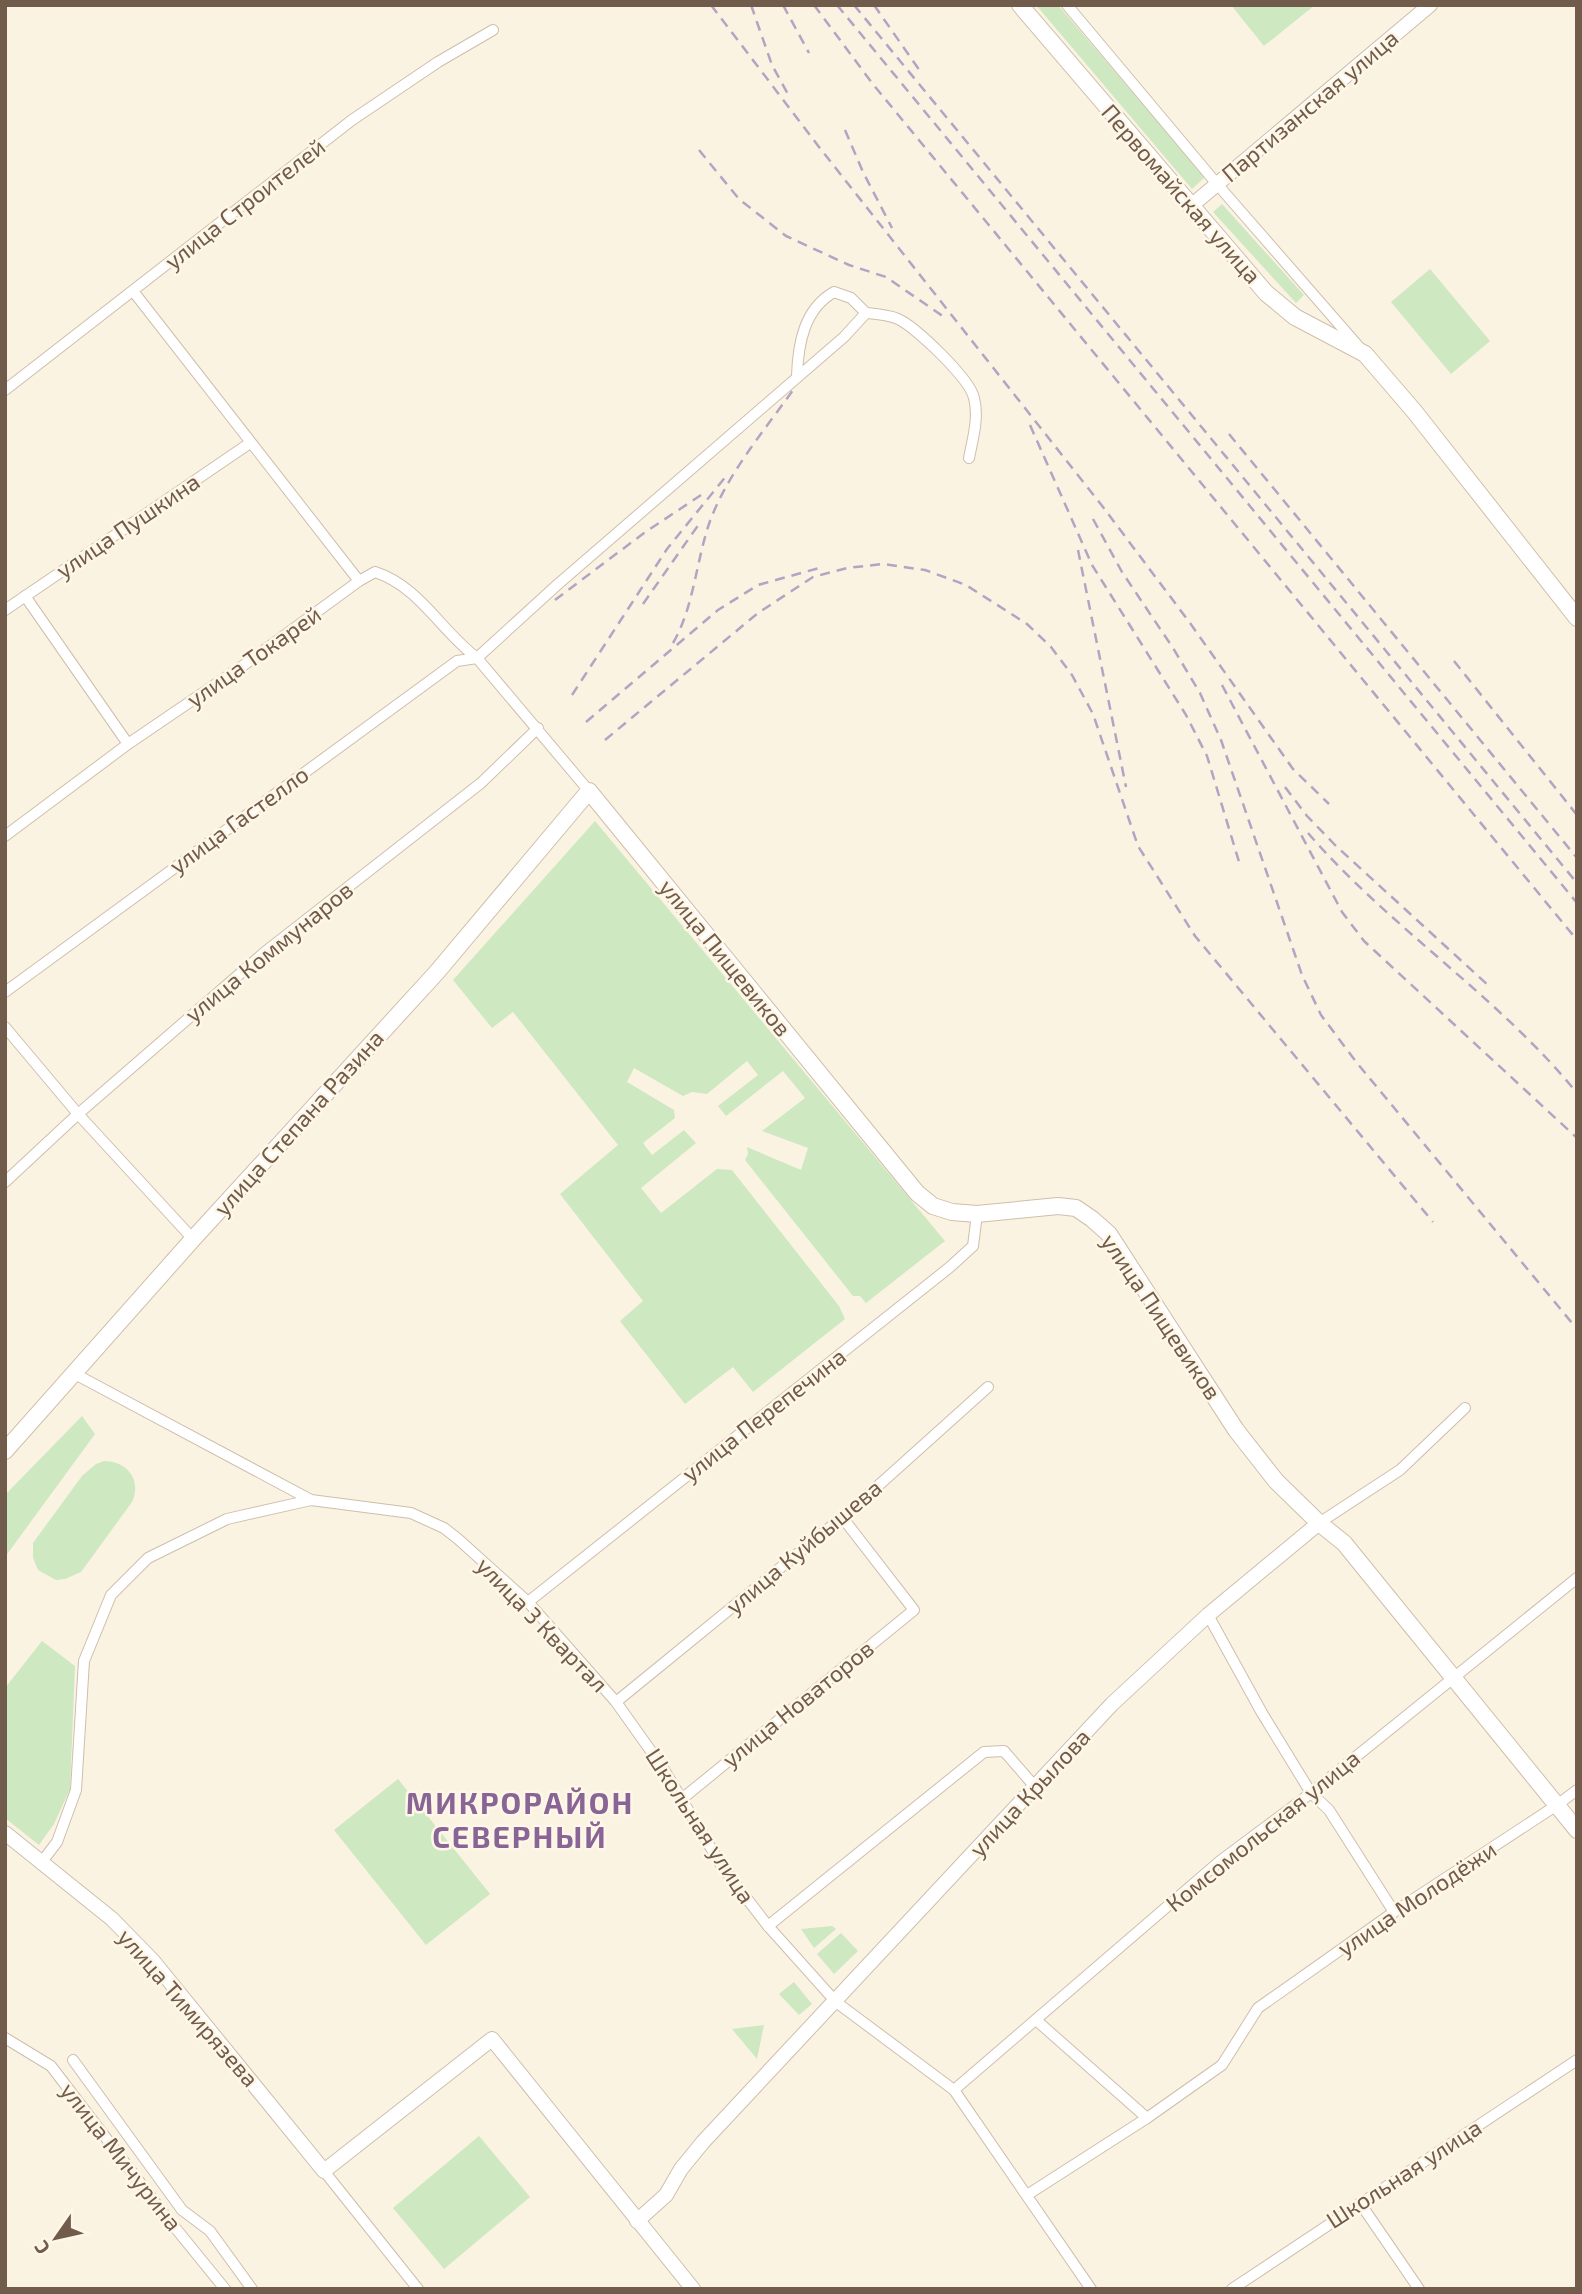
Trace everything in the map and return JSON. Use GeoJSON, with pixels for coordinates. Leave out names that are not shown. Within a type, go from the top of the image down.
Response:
{"type":"FeatureCollection","features":[{"type":"Feature","properties":{"kind":"main road","name":"Первомайская улица"},"geometry":{"type":"LineString","coordinates":[[1020,5],[1266,293],[1295,317],[1366,354],[1574,610]]}},
{"type":"Feature","properties":{"kind":"main road","name":"улица Пищевиков"},"geometry":{"type":"LineString","coordinates":[[589,791],[916,1194],[942,1209],[977,1214],[1038,1206],[1076,1208],[1109,1234],[1236,1430],[1276,1481],[1344,1543],[1577,1830]]}},
{"type":"Feature","properties":{"kind":"main road","name":"улица Степана Разина"},"geometry":{"type":"LineString","coordinates":[[5,1451],[193,1239],[437,972],[589,791]]}},
{"type":"Feature","properties":{"kind":"street","name":"Первомайская улица"},"geometry":{"type":"LineString","coordinates":[[1067,5],[1217,184],[1366,354]]}},
{"type":"Feature","properties":{"kind":"street","name":"Партизанская улица"},"geometry":{"type":"LineString","coordinates":[[1191,206],[1430,5]]}},
{"type":"Feature","properties":{"kind":"street","name":"улица Строителей"},"geometry":{"type":"LineString","coordinates":[[5,390],[352,120],[438,62],[493,30]]}},
{"type":"Feature","properties":{"kind":"street"},"geometry":{"type":"LineString","coordinates":[[133,291],[359,581]]}},
{"type":"Feature","properties":{"kind":"street"},"geometry":{"type":"LineString","coordinates":[[797,376],[798,350],[807,323],[820,300],[834,292],[851,298],[866,313],[899,319],[922,336],[974,394],[977,415],[969,457]]}},
{"type":"Feature","properties":{"kind":"street"},"geometry":{"type":"LineString","coordinates":[[477,658],[557,585],[844,337],[866,313]]}},
{"type":"Feature","properties":{"kind":"street","name":"улица Пушкина"},"geometry":{"type":"LineString","coordinates":[[5,610],[250,443]]}},
{"type":"Feature","properties":{"kind":"street","name":"улица Пищевиков"},"geometry":{"type":"LineString","coordinates":[[359,581],[375,572],[389,576],[409,589],[460,645],[477,658],[589,791]]}},
{"type":"Feature","properties":{"kind":"street","name":"улица Токарей"},"geometry":{"type":"LineString","coordinates":[[5,836],[128,744],[244,666],[359,581]]}},
{"type":"Feature","properties":{"kind":"street"},"geometry":{"type":"LineString","coordinates":[[26,596],[128,744]]}},
{"type":"Feature","properties":{"kind":"street","name":"улица Гастелло"},"geometry":{"type":"LineString","coordinates":[[5,992],[457,661],[477,658]]}},
{"type":"Feature","properties":{"kind":"street","name":"улица Коммунаров"},"geometry":{"type":"LineString","coordinates":[[5,1182],[78,1114],[265,952],[481,783],[538,728]]}},
{"type":"Feature","properties":{"kind":"street"},"geometry":{"type":"LineString","coordinates":[[5,1027],[78,1114],[193,1239]]}},
{"type":"Feature","properties":{"kind":"street","name":"улица Перепечина"},"geometry":{"type":"LineString","coordinates":[[528,1602],[950,1266],[973,1245],[977,1214]]}},
{"type":"Feature","properties":{"kind":"street"},"geometry":{"type":"LineString","coordinates":[[75,1374],[311,1500]]}},
{"type":"Feature","properties":{"kind":"street","name":"улица Куйбышева"},"geometry":{"type":"LineString","coordinates":[[616,1702],[842,1517],[988,1387]]}},
{"type":"Feature","properties":{"kind":"street","name":"улица Крылова"},"geometry":{"type":"LineString","coordinates":[[637,2221],[666,2195],[681,2169],[703,2142],[1112,1704],[1208,1615],[1319,1523],[1400,1469],[1465,1408]]}},
{"type":"Feature","properties":{"kind":"street"},"geometry":{"type":"LineString","coordinates":[[41,1863],[57,1842],[76,1790],[84,1661],[111,1595],[148,1558],[227,1519],[311,1500]]}},
{"type":"Feature","properties":{"kind":"street","name":"улица 3 Квартал"},"geometry":{"type":"LineString","coordinates":[[311,1500],[411,1513],[444,1528],[528,1602],[616,1702]]}},
{"type":"Feature","properties":{"kind":"street","name":"улица Новаторов"},"geometry":{"type":"LineString","coordinates":[[683,1798],[914,1610],[842,1517]]}},
{"type":"Feature","properties":{"kind":"street","name":"Комсомольская улица"},"geometry":{"type":"LineString","coordinates":[[954,2090],[1220,1861],[1311,1793],[1577,1578]]}},
{"type":"Feature","properties":{"kind":"street"},"geometry":{"type":"LineString","coordinates":[[1208,1615],[1262,1713],[1311,1793],[1329,1810],[1394,1912]]}},
{"type":"Feature","properties":{"kind":"street","name":"Школьная улица"},"geometry":{"type":"LineString","coordinates":[[616,1702],[683,1798],[721,1865],[768,1926],[835,2002],[954,2090],[1091,2289]]}},
{"type":"Feature","properties":{"kind":"street"},"geometry":{"type":"LineString","coordinates":[[768,1926],[984,1752],[1004,1751],[1036,1788]]}},
{"type":"Feature","properties":{"kind":"street","name":"улица Молодёжи"},"geometry":{"type":"LineString","coordinates":[[1147,2118],[1222,2065],[1258,2008],[1394,1912],[1577,1790]]}},
{"type":"Feature","properties":{"kind":"street","name":"улица Тимирязева"},"geometry":{"type":"LineString","coordinates":[[5,1833],[112,1919],[153,1961],[324,2171]]}},
{"type":"Feature","properties":{"kind":"street"},"geometry":{"type":"LineString","coordinates":[[1027,2195],[1147,2118],[1036,2020]]}},
{"type":"Feature","properties":{"kind":"street","name":"улица Мичурина"},"geometry":{"type":"LineString","coordinates":[[5,2038],[51,2066],[225,2289]]}},
{"type":"Feature","properties":{"kind":"street"},"geometry":{"type":"LineString","coordinates":[[418,2289],[324,2171],[492,2039],[693,2289]]}},
{"type":"Feature","properties":{"kind":"street"},"geometry":{"type":"LineString","coordinates":[[73,2060],[182,2210],[210,2231],[252,2289]]}},
{"type":"Feature","properties":{"kind":"street","name":"Школьная улица"},"geometry":{"type":"LineString","coordinates":[[1231,2289],[1577,2060]]}},
{"type":"Feature","properties":{"kind":"street"},"geometry":{"type":"LineString","coordinates":[[1360,2203],[1419,2289]]}},
{"type":"Feature","properties":{"kind":"green space"},"geometry":{"type":"Polygon","coordinates":[[[1036,5],[1058,5],[1205,177],[1192,189],[1036,5]]]}},
{"type":"Feature","properties":{"kind":"green space"},"geometry":{"type":"Polygon","coordinates":[[[1231,5],[1315,5],[1264,46],[1231,5]]]}},
{"type":"Feature","properties":{"kind":"green space"},"geometry":{"type":"Polygon","coordinates":[[[1222,204],[1304,295],[1296,303],[1213,212],[1222,204]]]}},
{"type":"Feature","properties":{"kind":"green space"},"geometry":{"type":"Polygon","coordinates":[[[1430,269],[1490,341],[1451,374],[1391,302],[1430,269]]]}},
{"type":"Feature","properties":{"kind":"green space"},"geometry":{"type":"Polygon","coordinates":[[[595,821],[945,1241],[866,1303],[860,1296],[853,1296],[745,1160],[747,1147],[801,1170],[808,1148],[762,1131],[805,1098],[783,1071],[726,1116],[718,1106],[758,1075],[747,1061],[707,1094],[692,1092],[683,1096],[634,1068],[627,1082],[674,1110],[675,1118],[643,1143],[652,1155],[684,1130],[696,1143],[641,1188],[661,1213],[717,1169],[732,1170],[839,1306],[845,1319],[753,1392],[733,1367],[685,1404],[620,1321],[643,1301],[560,1194],[618,1145],[513,1012],[492,1028],[453,980],[595,821]]]}},
{"type":"Feature","properties":{"kind":"green space"},"geometry":{"type":"Polygon","coordinates":[[[82,1416],[95,1434],[5,1557],[5,1495],[82,1416]]]}},
{"type":"Feature","properties":{"kind":"green space"},"geometry":{"type":"Polygon","coordinates":[[[104,1461],[119,1464],[130,1473],[135,1486],[132,1502],[81,1572],[56,1580],[38,1570],[33,1558],[33,1543],[82,1476],[104,1461]]]}},
{"type":"Feature","properties":{"kind":"green space"},"geometry":{"type":"Polygon","coordinates":[[[42,1641],[75,1666],[70,1789],[54,1824],[39,1845],[5,1818],[5,1688],[42,1641]]]}},
{"type":"Feature","properties":{"kind":"green space"},"geometry":{"type":"Polygon","coordinates":[[[398,1779],[490,1894],[426,1945],[334,1830],[398,1779]]]}},
{"type":"Feature","properties":{"kind":"green space"},"geometry":{"type":"Polygon","coordinates":[[[832,1926],[836,1929],[814,1948],[801,1929],[832,1926]]]}},
{"type":"Feature","properties":{"kind":"green space"},"geometry":{"type":"Polygon","coordinates":[[[841,1933],[858,1951],[834,1974],[817,1954],[841,1933]]]}},
{"type":"Feature","properties":{"kind":"green space"},"geometry":{"type":"Polygon","coordinates":[[[794,1982],[812,2004],[799,2015],[779,1994],[794,1982]]]}},
{"type":"Feature","properties":{"kind":"green space"},"geometry":{"type":"Polygon","coordinates":[[[764,2025],[757,2059],[732,2029],[764,2025]]]}},
{"type":"Feature","properties":{"kind":"green space"},"geometry":{"type":"Polygon","coordinates":[[[479,2136],[530,2197],[444,2269],[393,2208],[479,2136]]]}},
{"type":"Feature","properties":{"kind":"railway"},"geometry":{"type":"LineString","coordinates":[[711,5],[819,147],[1103,507],[1190,623],[1293,769],[1329,804]]}},
{"type":"Feature","properties":{"kind":"railway"},"geometry":{"type":"LineString","coordinates":[[751,5],[772,65],[789,96]]}},
{"type":"Feature","properties":{"kind":"railway"},"geometry":{"type":"LineString","coordinates":[[783,5],[809,53]]}},
{"type":"Feature","properties":{"kind":"railway"},"geometry":{"type":"LineString","coordinates":[[814,5],[872,83],[1577,940]]}},
{"type":"Feature","properties":{"kind":"railway"},"geometry":{"type":"LineString","coordinates":[[837,5],[1577,903]]}},
{"type":"Feature","properties":{"kind":"railway"},"geometry":{"type":"LineString","coordinates":[[854,5],[1577,883]]}},
{"type":"Feature","properties":{"kind":"railway"},"geometry":{"type":"LineString","coordinates":[[874,5],[920,71]]}},
{"type":"Feature","properties":{"kind":"railway"},"geometry":{"type":"LineString","coordinates":[[845,130],[892,228]]}},
{"type":"Feature","properties":{"kind":"railway"},"geometry":{"type":"LineString","coordinates":[[699,150],[739,199],[786,236],[849,265],[886,277],[947,319]]}},
{"type":"Feature","properties":{"kind":"railway"},"geometry":{"type":"LineString","coordinates":[[673,643],[686,614],[710,521],[726,486],[793,390]]}},
{"type":"Feature","properties":{"kind":"railway"},"geometry":{"type":"LineString","coordinates":[[1030,425],[1092,565],[1186,715],[1207,756],[1240,865]]}},
{"type":"Feature","properties":{"kind":"railway"},"geometry":{"type":"LineString","coordinates":[[1229,434],[1577,858]]}},
{"type":"Feature","properties":{"kind":"railway"},"geometry":{"type":"LineString","coordinates":[[572,695],[667,549],[727,475]]}},
{"type":"Feature","properties":{"kind":"railway"},"geometry":{"type":"LineString","coordinates":[[555,600],[644,533],[707,491]]}},
{"type":"Feature","properties":{"kind":"railway"},"geometry":{"type":"LineString","coordinates":[[1093,519],[1122,572],[1200,693],[1221,740],[1302,975],[1321,1015],[1357,1063],[1577,1329]]}},
{"type":"Feature","properties":{"kind":"railway"},"geometry":{"type":"LineString","coordinates":[[643,604],[699,524]]}},
{"type":"Feature","properties":{"kind":"railway"},"geometry":{"type":"LineString","coordinates":[[1078,550],[1126,787]]}},
{"type":"Feature","properties":{"kind":"railway"},"geometry":{"type":"LineString","coordinates":[[605,740],[758,613],[813,577],[847,568],[883,564],[925,570],[966,585],[1027,624],[1051,647],[1072,675],[1093,714],[1138,846],[1195,936],[1433,1222]]}},
{"type":"Feature","properties":{"kind":"railway"},"geometry":{"type":"LineString","coordinates":[[586,722],[718,610],[758,585],[819,568]]}},
{"type":"Feature","properties":{"kind":"railway"},"geometry":{"type":"LineString","coordinates":[[1454,661],[1577,815]]}},
{"type":"Feature","properties":{"kind":"railway"},"geometry":{"type":"LineString","coordinates":[[1222,685],[1342,912],[1364,941],[1577,1138]]}},
{"type":"Feature","properties":{"kind":"railway"},"geometry":{"type":"LineString","coordinates":[[1285,787],[1307,816],[1335,845],[1490,987]]}},
{"type":"Feature","properties":{"kind":"railway"},"geometry":{"type":"LineString","coordinates":[[1308,833],[1373,900],[1513,1025],[1577,1093]]}},
{"type":"Feature","properties":{"kind":"district","name":"МИКРОРАЙОН СЕВЕРНЫЙ"},"geometry":{"type":"Point","coordinates":[520,1821]}}]}
